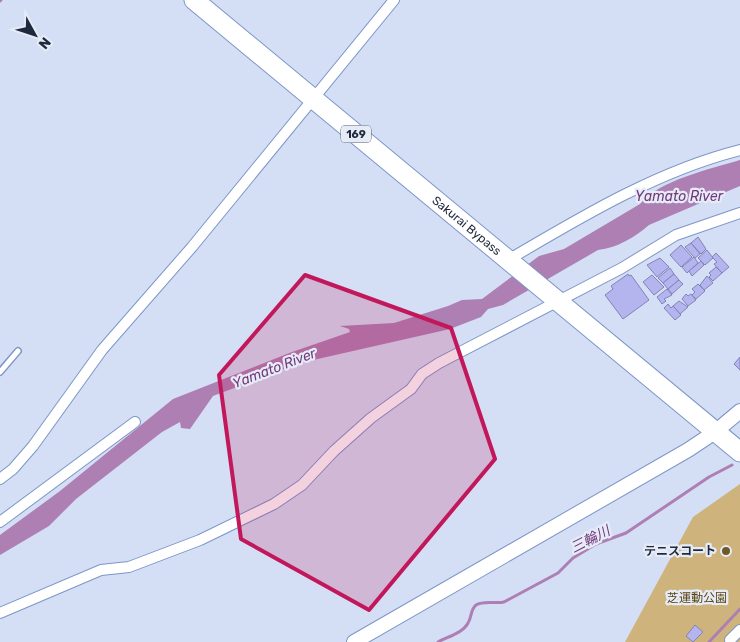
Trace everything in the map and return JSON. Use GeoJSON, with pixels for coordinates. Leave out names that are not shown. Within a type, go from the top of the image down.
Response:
{"type":"FeatureCollection","features":[{"type":"Feature","properties":{"kind":"highway","name":"Sakurai Bypass"},"geometry":{"type":"LineString","coordinates":[[194,0],[740,452]]}},
{"type":"Feature","properties":{"kind":"street"},"geometry":{"type":"LineString","coordinates":[[0,479],[13,469],[33,446],[102,350],[198,240],[394,0]]}},
{"type":"Feature","properties":{"kind":"street"},"geometry":{"type":"LineString","coordinates":[[513,264],[593,210],[666,177],[740,150]]}},
{"type":"Feature","properties":{"kind":"street"},"geometry":{"type":"LineString","coordinates":[[0,613],[100,570],[129,567],[200,540],[274,504],[302,484],[334,451],[371,418],[411,389],[422,374],[439,363],[553,297],[622,268],[676,235],[740,213]]}},
{"type":"Feature","properties":{"kind":"street"},"geometry":{"type":"LineString","coordinates":[[354,642],[679,455],[715,432],[740,411]]}},
{"type":"Feature","properties":{"kind":"street"},"geometry":{"type":"LineString","coordinates":[[0,522],[135,422]]}},
{"type":"Feature","properties":{"kind":"street"},"geometry":{"type":"LineString","coordinates":[[729,641],[740,630]]}},
{"type":"Feature","properties":{"kind":"lane"},"geometry":{"type":"LineString","coordinates":[[0,372],[18,351]]}},
{"type":"Feature","properties":{"kind":"highlighted area"},"geometry":{"type":"Polygon","coordinates":[[[305,275],[451,328],[495,459],[369,610],[241,539],[219,375],[305,275]]]}},
{"type":"Feature","properties":{"kind":"green space","name":"芝運動公園"},"geometry":{"type":"Polygon","coordinates":[[[740,484],[740,642],[625,642],[693,517],[740,484]]]}},
{"type":"Feature","properties":{"kind":"water","name":"Yamato River"},"geometry":{"type":"Polygon","coordinates":[[[740,160],[740,186],[649,225],[632,238],[619,244],[598,250],[503,305],[488,309],[481,317],[450,329],[300,363],[213,396],[190,429],[181,428],[180,422],[162,432],[76,499],[49,526],[0,555],[0,535],[60,491],[173,399],[292,352],[350,332],[349,329],[340,326],[394,323],[462,300],[482,299],[539,256],[564,249],[640,204],[660,188],[686,176],[740,160]]]}},
{"type":"Feature","properties":{"kind":"building"},"geometry":{"type":"Polygon","coordinates":[[[698,237],[706,249],[701,254],[691,243],[698,237]]]}},
{"type":"Feature","properties":{"kind":"building"},"geometry":{"type":"Polygon","coordinates":[[[691,243],[700,254],[695,258],[685,247],[691,243]]]}},
{"type":"Feature","properties":{"kind":"building"},"geometry":{"type":"Polygon","coordinates":[[[681,245],[692,257],[681,267],[670,255],[681,245]]]}},
{"type":"Feature","properties":{"kind":"building"},"geometry":{"type":"Polygon","coordinates":[[[707,250],[713,258],[705,265],[698,258],[707,250]]]}},
{"type":"Feature","properties":{"kind":"building"},"geometry":{"type":"Polygon","coordinates":[[[716,253],[729,267],[722,273],[714,264],[717,262],[712,257],[716,253]]]}},
{"type":"Feature","properties":{"kind":"building"},"geometry":{"type":"Polygon","coordinates":[[[694,257],[698,263],[687,273],[682,267],[694,257]]]}},
{"type":"Feature","properties":{"kind":"building"},"geometry":{"type":"Polygon","coordinates":[[[660,258],[669,267],[657,277],[647,265],[660,258]]]}},
{"type":"Feature","properties":{"kind":"building"},"geometry":{"type":"Polygon","coordinates":[[[701,261],[704,265],[692,276],[689,271],[701,261]]]}},
{"type":"Feature","properties":{"kind":"building"},"geometry":{"type":"Polygon","coordinates":[[[716,267],[722,273],[713,281],[709,277],[711,275],[709,273],[716,267]]]}},
{"type":"Feature","properties":{"kind":"building"},"geometry":{"type":"Polygon","coordinates":[[[670,268],[674,274],[663,283],[658,278],[670,268]]]}},
{"type":"Feature","properties":{"kind":"building"},"geometry":{"type":"Polygon","coordinates":[[[628,274],[629,276],[631,275],[649,300],[623,319],[605,295],[613,289],[611,286],[628,274]]]}},
{"type":"Feature","properties":{"kind":"building"},"geometry":{"type":"Polygon","coordinates":[[[674,274],[679,280],[668,289],[663,283],[674,274]]]}},
{"type":"Feature","properties":{"kind":"building"},"geometry":{"type":"Polygon","coordinates":[[[652,275],[664,287],[654,295],[643,282],[652,275]]]}},
{"type":"Feature","properties":{"kind":"building"},"geometry":{"type":"Polygon","coordinates":[[[707,276],[713,283],[704,290],[700,285],[707,276]]]}},
{"type":"Feature","properties":{"kind":"building"},"geometry":{"type":"Polygon","coordinates":[[[679,280],[683,284],[672,294],[668,289],[679,280]]]}},
{"type":"Feature","properties":{"kind":"building"},"geometry":{"type":"Polygon","coordinates":[[[698,284],[705,291],[696,299],[692,295],[695,292],[692,289],[698,284]]]}},
{"type":"Feature","properties":{"kind":"building"},"geometry":{"type":"Polygon","coordinates":[[[667,289],[672,295],[664,299],[666,301],[662,304],[657,297],[667,289]]]}},
{"type":"Feature","properties":{"kind":"building"},"geometry":{"type":"Polygon","coordinates":[[[686,294],[688,296],[691,294],[696,300],[688,306],[682,299],[686,294]]]}},
{"type":"Feature","properties":{"kind":"building"},"geometry":{"type":"Polygon","coordinates":[[[679,301],[688,307],[680,314],[673,306],[679,301]]]}},
{"type":"Feature","properties":{"kind":"building"},"geometry":{"type":"Polygon","coordinates":[[[668,304],[671,308],[673,306],[681,315],[675,320],[664,308],[668,304]]]}},
{"type":"Feature","properties":{"kind":"building"},"geometry":{"type":"Polygon","coordinates":[[[740,357],[740,370],[734,364],[740,357]]]}},
{"type":"Feature","properties":{"kind":"building"},"geometry":{"type":"Polygon","coordinates":[[[695,625],[703,632],[693,642],[686,636],[695,625]]]}},
{"type":"Feature","properties":{"kind":"waterway","name":"三輪川"},"geometry":{"type":"LineString","coordinates":[[438,642],[459,632],[466,626],[476,605],[504,602],[558,573],[573,558],[596,544],[626,533],[709,477],[732,465]]}},
{"type":"Feature","properties":{"kind":"waterway"},"geometry":{"type":"LineString","coordinates":[[709,642],[740,609]]}},
{"type":"Feature","properties":{"kind":"place","name":"テニスコート"},"geometry":{"type":"Point","coordinates":[726,551]}}]}
